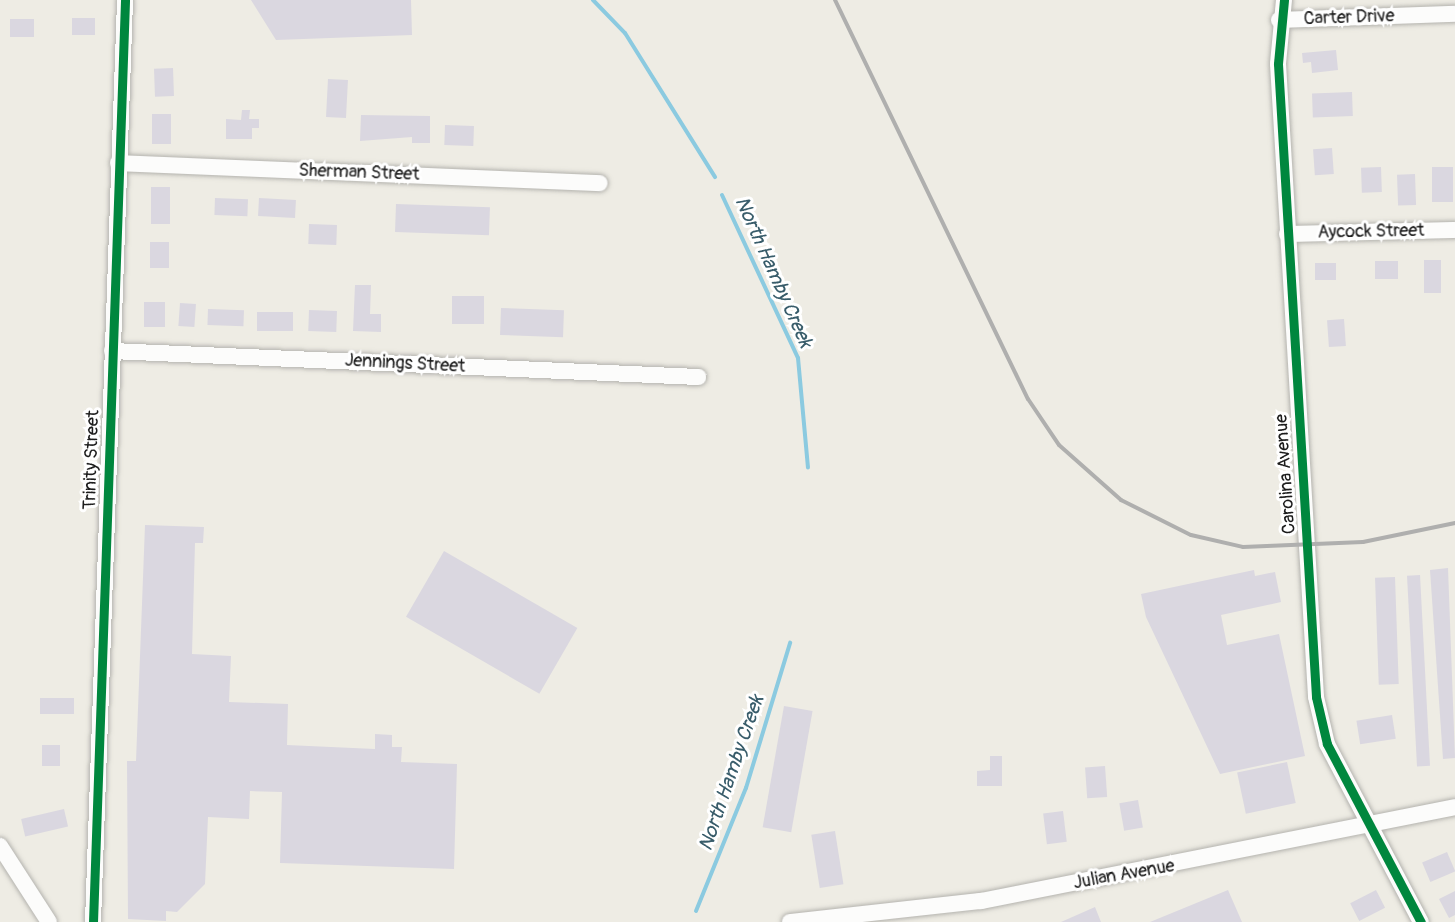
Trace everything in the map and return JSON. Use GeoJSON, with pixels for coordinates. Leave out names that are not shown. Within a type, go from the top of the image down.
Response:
{"type":"FeatureCollection","features":[{"type":"Feature","properties":{"kind":"street","name":"Trinity Street"},"geometry":{"type":"LineString","coordinates":[[93,922],[125,0]]}},
{"type":"Feature","properties":{"kind":"street","name":"Carolina Avenue"},"geometry":{"type":"LineString","coordinates":[[1284,0],[1279,20],[1287,234],[1316,697],[1327,744],[1421,922]]}},
{"type":"Feature","properties":{"kind":"street","name":"Carter Drive"},"geometry":{"type":"LineString","coordinates":[[1279,20],[1455,14]]}},
{"type":"Feature","properties":{"kind":"street","name":"Sherman Street"},"geometry":{"type":"LineString","coordinates":[[118,163],[600,183]]}},
{"type":"Feature","properties":{"kind":"street","name":"Aycock Street"},"geometry":{"type":"LineString","coordinates":[[1287,234],[1455,230]]}},
{"type":"Feature","properties":{"kind":"street","name":"Jennings Street"},"geometry":{"type":"LineString","coordinates":[[112,351],[698,377]]}},
{"type":"Feature","properties":{"kind":"street","name":"Julian Avenue"},"geometry":{"type":"LineString","coordinates":[[790,922],[981,901],[1373,828],[1455,807]]}},
{"type":"Feature","properties":{"kind":"street"},"geometry":{"type":"LineString","coordinates":[[0,846],[50,922]]}},
{"type":"Feature","properties":{"kind":"building"},"geometry":{"type":"Polygon","coordinates":[[[251,0],[411,0],[412,35],[276,40],[251,0]]]}},
{"type":"Feature","properties":{"kind":"building"},"geometry":{"type":"Polygon","coordinates":[[[72,18],[95,18],[95,35],[72,35],[72,18]]]}},
{"type":"Feature","properties":{"kind":"building"},"geometry":{"type":"Polygon","coordinates":[[[10,19],[34,19],[34,37],[10,37],[10,19]]]}},
{"type":"Feature","properties":{"kind":"building"},"geometry":{"type":"Polygon","coordinates":[[[1336,50],[1338,70],[1312,73],[1311,62],[1303,63],[1302,53],[1336,50]]]}},
{"type":"Feature","properties":{"kind":"building"},"geometry":{"type":"Polygon","coordinates":[[[173,68],[174,96],[155,97],[154,69],[173,68]]]}},
{"type":"Feature","properties":{"kind":"building"},"geometry":{"type":"Polygon","coordinates":[[[328,79],[348,80],[346,118],[326,117],[328,79]]]}},
{"type":"Feature","properties":{"kind":"building"},"geometry":{"type":"Polygon","coordinates":[[[1352,92],[1353,116],[1313,117],[1312,93],[1352,92]]]}},
{"type":"Feature","properties":{"kind":"building"},"geometry":{"type":"Polygon","coordinates":[[[242,110],[250,110],[249,119],[259,119],[259,128],[252,128],[252,139],[226,139],[226,119],[241,120],[242,110]]]}},
{"type":"Feature","properties":{"kind":"building"},"geometry":{"type":"Polygon","coordinates":[[[152,114],[171,114],[171,144],[152,144],[152,114]]]}},
{"type":"Feature","properties":{"kind":"building"},"geometry":{"type":"Polygon","coordinates":[[[361,115],[430,116],[430,143],[412,143],[412,137],[360,141],[361,115]]]}},
{"type":"Feature","properties":{"kind":"building"},"geometry":{"type":"Polygon","coordinates":[[[445,125],[474,126],[473,146],[444,145],[445,125]]]}},
{"type":"Feature","properties":{"kind":"building"},"geometry":{"type":"Polygon","coordinates":[[[1332,148],[1334,174],[1315,175],[1313,149],[1332,148]]]}},
{"type":"Feature","properties":{"kind":"building"},"geometry":{"type":"Polygon","coordinates":[[[1381,167],[1382,192],[1362,193],[1361,168],[1381,167]]]}},
{"type":"Feature","properties":{"kind":"building"},"geometry":{"type":"Polygon","coordinates":[[[1432,167],[1453,167],[1453,202],[1432,202],[1432,167]]]}},
{"type":"Feature","properties":{"kind":"building"},"geometry":{"type":"Polygon","coordinates":[[[1415,174],[1416,205],[1398,206],[1397,175],[1415,174]]]}},
{"type":"Feature","properties":{"kind":"building"},"geometry":{"type":"Polygon","coordinates":[[[151,187],[170,187],[170,224],[151,224],[151,187]]]}},
{"type":"Feature","properties":{"kind":"building"},"geometry":{"type":"Polygon","coordinates":[[[215,198],[248,199],[247,216],[214,215],[215,198]]]}},
{"type":"Feature","properties":{"kind":"building"},"geometry":{"type":"Polygon","coordinates":[[[259,198],[296,200],[295,218],[258,216],[259,198]]]}},
{"type":"Feature","properties":{"kind":"building"},"geometry":{"type":"Polygon","coordinates":[[[396,204],[490,207],[489,235],[395,232],[396,204]]]}},
{"type":"Feature","properties":{"kind":"building"},"geometry":{"type":"Polygon","coordinates":[[[309,224],[337,225],[336,245],[308,244],[309,224]]]}},
{"type":"Feature","properties":{"kind":"building"},"geometry":{"type":"Polygon","coordinates":[[[150,242],[169,242],[169,268],[150,268],[150,242]]]}},
{"type":"Feature","properties":{"kind":"building"},"geometry":{"type":"Polygon","coordinates":[[[1424,260],[1441,260],[1441,293],[1424,293],[1424,260]]]}},
{"type":"Feature","properties":{"kind":"building"},"geometry":{"type":"Polygon","coordinates":[[[1375,261],[1398,261],[1398,279],[1375,279],[1375,261]]]}},
{"type":"Feature","properties":{"kind":"building"},"geometry":{"type":"Polygon","coordinates":[[[1315,263],[1336,263],[1336,280],[1315,280],[1315,263]]]}},
{"type":"Feature","properties":{"kind":"building"},"geometry":{"type":"Polygon","coordinates":[[[355,285],[371,285],[370,314],[381,314],[381,332],[353,331],[355,285]]]}},
{"type":"Feature","properties":{"kind":"building"},"geometry":{"type":"Polygon","coordinates":[[[452,296],[484,296],[484,324],[452,324],[452,296]]]}},
{"type":"Feature","properties":{"kind":"building"},"geometry":{"type":"Polygon","coordinates":[[[144,302],[165,302],[165,327],[144,327],[144,302]]]}},
{"type":"Feature","properties":{"kind":"building"},"geometry":{"type":"Polygon","coordinates":[[[180,303],[196,304],[194,327],[178,326],[180,303]]]}},
{"type":"Feature","properties":{"kind":"building"},"geometry":{"type":"Polygon","coordinates":[[[501,308],[564,310],[563,337],[500,335],[501,308]]]}},
{"type":"Feature","properties":{"kind":"building"},"geometry":{"type":"Polygon","coordinates":[[[208,309],[244,310],[243,326],[207,325],[208,309]]]}},
{"type":"Feature","properties":{"kind":"building"},"geometry":{"type":"Polygon","coordinates":[[[309,310],[337,311],[336,332],[308,331],[309,310]]]}},
{"type":"Feature","properties":{"kind":"building"},"geometry":{"type":"Polygon","coordinates":[[[257,312],[293,312],[293,331],[257,331],[257,312]]]}},
{"type":"Feature","properties":{"kind":"building"},"geometry":{"type":"Polygon","coordinates":[[[1344,319],[1346,346],[1329,347],[1327,320],[1344,319]]]}},
{"type":"Feature","properties":{"kind":"building"},"geometry":{"type":"Polygon","coordinates":[[[145,525],[204,527],[203,543],[195,543],[192,654],[231,656],[229,702],[288,704],[287,745],[375,749],[375,734],[392,735],[392,747],[402,747],[401,762],[457,764],[454,869],[280,863],[282,792],[250,791],[249,819],[208,817],[205,884],[177,912],[166,911],[166,921],[128,919],[127,761],[136,761],[145,525]]]}},
{"type":"Feature","properties":{"kind":"building"},"geometry":{"type":"Polygon","coordinates":[[[444,551],[577,628],[539,694],[406,617],[444,551]]]}},
{"type":"Feature","properties":{"kind":"building"},"geometry":{"type":"Polygon","coordinates":[[[1448,568],[1455,758],[1443,759],[1430,570],[1448,568]]]}},
{"type":"Feature","properties":{"kind":"building"},"geometry":{"type":"Polygon","coordinates":[[[1254,570],[1255,576],[1275,572],[1281,602],[1221,615],[1227,645],[1279,634],[1305,756],[1220,774],[1146,617],[1141,594],[1254,570]]]}},
{"type":"Feature","properties":{"kind":"building"},"geometry":{"type":"Polygon","coordinates":[[[1420,575],[1430,766],[1417,766],[1407,576],[1420,575]]]}},
{"type":"Feature","properties":{"kind":"building"},"geometry":{"type":"Polygon","coordinates":[[[1395,577],[1399,684],[1379,685],[1375,578],[1395,577]]]}},
{"type":"Feature","properties":{"kind":"building"},"geometry":{"type":"Polygon","coordinates":[[[40,698],[74,698],[74,714],[40,714],[40,698]]]}},
{"type":"Feature","properties":{"kind":"building"},"geometry":{"type":"Polygon","coordinates":[[[784,706],[813,711],[791,832],[763,827],[784,706]]]}},
{"type":"Feature","properties":{"kind":"building"},"geometry":{"type":"Polygon","coordinates":[[[1392,715],[1396,739],[1360,744],[1356,721],[1392,715]]]}},
{"type":"Feature","properties":{"kind":"building"},"geometry":{"type":"Polygon","coordinates":[[[42,745],[60,745],[60,766],[42,766],[42,745]]]}},
{"type":"Feature","properties":{"kind":"building"},"geometry":{"type":"Polygon","coordinates":[[[990,756],[1002,756],[1002,786],[977,786],[977,771],[990,770],[990,756]]]}},
{"type":"Feature","properties":{"kind":"building"},"geometry":{"type":"Polygon","coordinates":[[[1287,762],[1296,803],[1246,814],[1237,773],[1287,762]]]}},
{"type":"Feature","properties":{"kind":"building"},"geometry":{"type":"Polygon","coordinates":[[[1105,766],[1107,797],[1087,798],[1085,767],[1105,766]]]}},
{"type":"Feature","properties":{"kind":"building"},"geometry":{"type":"Polygon","coordinates":[[[1138,800],[1143,828],[1124,831],[1119,803],[1138,800]]]}},
{"type":"Feature","properties":{"kind":"building"},"geometry":{"type":"Polygon","coordinates":[[[64,809],[68,827],[25,836],[21,819],[64,809]]]}},
{"type":"Feature","properties":{"kind":"building"},"geometry":{"type":"Polygon","coordinates":[[[1063,811],[1067,842],[1047,844],[1043,813],[1063,811]]]}},
{"type":"Feature","properties":{"kind":"building"},"geometry":{"type":"Polygon","coordinates":[[[835,831],[843,884],[820,888],[811,835],[835,831]]]}},
{"type":"Feature","properties":{"kind":"building"},"geometry":{"type":"Polygon","coordinates":[[[1447,852],[1455,871],[1430,882],[1422,863],[1447,852]]]}},
{"type":"Feature","properties":{"kind":"building"},"geometry":{"type":"Polygon","coordinates":[[[1228,890],[1242,922],[1150,922],[1228,890]]]}},
{"type":"Feature","properties":{"kind":"building"},"geometry":{"type":"Polygon","coordinates":[[[1376,890],[1385,908],[1359,921],[1350,903],[1376,890]]]}},
{"type":"Feature","properties":{"kind":"building"},"geometry":{"type":"Polygon","coordinates":[[[1455,891],[1455,915],[1449,918],[1439,899],[1455,891]]]}},
{"type":"Feature","properties":{"kind":"building"},"geometry":{"type":"Polygon","coordinates":[[[1095,907],[1101,922],[1061,922],[1095,907]]]}},
{"type":"Feature","properties":{"kind":"waterway","name":"North Hamby Creek"},"geometry":{"type":"LineString","coordinates":[[593,0],[625,33],[715,177]]}},
{"type":"Feature","properties":{"kind":"waterway","name":"North Hamby Creek"},"geometry":{"type":"LineString","coordinates":[[722,195],[798,358],[808,468]]}},
{"type":"Feature","properties":{"kind":"waterway","name":"North Hamby Creek"},"geometry":{"type":"LineString","coordinates":[[696,911],[746,788],[790,643]]}},
{"type":"Feature","properties":{"kind":"railway"},"geometry":{"type":"LineString","coordinates":[[835,0],[1028,399],[1059,445],[1121,500],[1191,535],[1243,547],[1363,542],[1455,523]]}},
{"type":"Feature","properties":{"kind":"cycle path"},"geometry":{"type":"LineString","coordinates":[[93,922],[125,0]]}},
{"type":"Feature","properties":{"kind":"cycle path"},"geometry":{"type":"LineString","coordinates":[[1284,0],[1278,64],[1316,697],[1327,744],[1421,922]]}}]}
